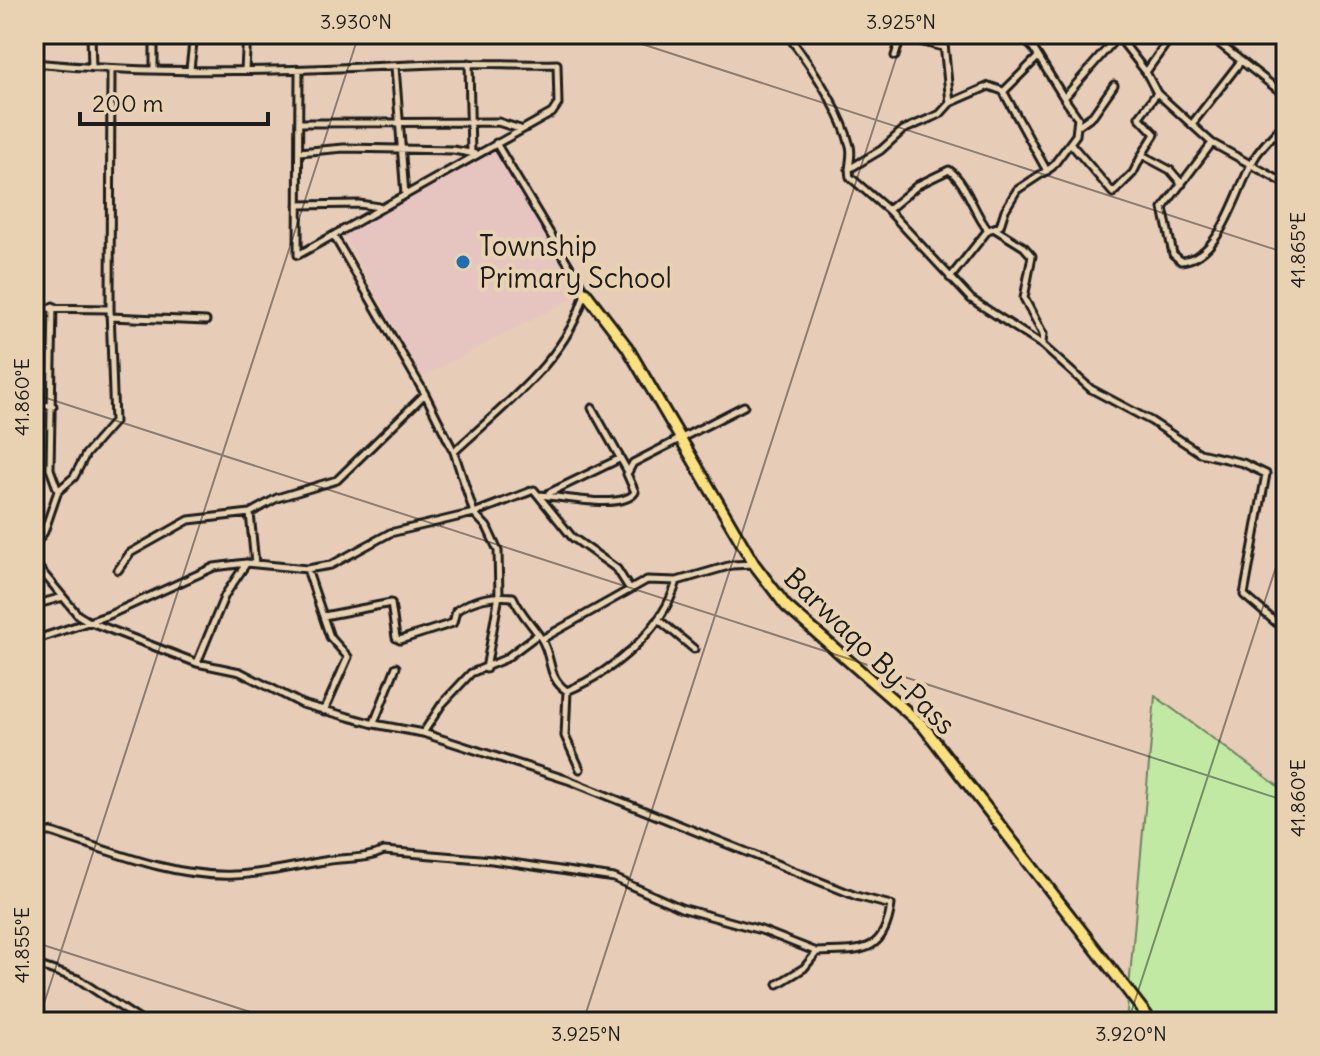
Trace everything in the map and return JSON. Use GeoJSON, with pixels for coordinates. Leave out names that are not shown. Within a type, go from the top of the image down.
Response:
{"type":"FeatureCollection","features":[{"type":"Feature","properties":{"kind":"highway","name":"Barwaqo By-Pass"},"geometry":{"type":"LineString","coordinates":[[585,292],[627,347],[754,564],[786,606],[923,726],[1152,1022]]}},
{"type":"Feature","properties":{"kind":"street"},"geometry":{"type":"LineString","coordinates":[[91,34],[92,68]]}},
{"type":"Feature","properties":{"kind":"street"},"geometry":{"type":"LineString","coordinates":[[154,34],[154,69]]}},
{"type":"Feature","properties":{"kind":"street"},"geometry":{"type":"LineString","coordinates":[[190,69],[194,34]]}},
{"type":"Feature","properties":{"kind":"street"},"geometry":{"type":"LineString","coordinates":[[245,70],[247,36],[257,34]]}},
{"type":"Feature","properties":{"kind":"street"},"geometry":{"type":"LineString","coordinates":[[787,34],[813,68],[846,133],[851,150],[850,177],[888,210],[971,299],[1042,345],[1091,389],[1151,421],[1184,445],[1266,474],[1244,595],[1286,631]]}},
{"type":"Feature","properties":{"kind":"street"},"geometry":{"type":"LineString","coordinates":[[793,43],[800,34]]}},
{"type":"Feature","properties":{"kind":"street"},"geometry":{"type":"LineString","coordinates":[[892,34],[943,47]]}},
{"type":"Feature","properties":{"kind":"street"},"geometry":{"type":"LineString","coordinates":[[943,34],[950,103]]}},
{"type":"Feature","properties":{"kind":"street"},"geometry":{"type":"LineString","coordinates":[[1019,34],[1033,48],[1078,125]]}},
{"type":"Feature","properties":{"kind":"street"},"geometry":{"type":"LineString","coordinates":[[1146,72],[1173,34]]}},
{"type":"Feature","properties":{"kind":"street"},"geometry":{"type":"LineString","coordinates":[[1207,34],[1225,45],[1286,96]]}},
{"type":"Feature","properties":{"kind":"street"},"geometry":{"type":"LineString","coordinates":[[1225,45],[1230,34]]}},
{"type":"Feature","properties":{"kind":"street"},"geometry":{"type":"LineString","coordinates":[[1064,98],[1117,35],[1146,72],[1157,93],[1212,143],[1286,184]]}},
{"type":"Feature","properties":{"kind":"street"},"geometry":{"type":"LineString","coordinates":[[895,56],[901,37]]}},
{"type":"Feature","properties":{"kind":"street"},"geometry":{"type":"LineString","coordinates":[[1003,91],[1037,58]]}},
{"type":"Feature","properties":{"kind":"street"},"geometry":{"type":"LineString","coordinates":[[1192,124],[1241,61]]}},
{"type":"Feature","properties":{"kind":"street"},"geometry":{"type":"LineString","coordinates":[[34,63],[111,69],[299,71],[469,63],[557,64],[558,104],[552,113],[298,255],[299,71]]}},
{"type":"Feature","properties":{"kind":"street"},"geometry":{"type":"LineString","coordinates":[[469,63],[474,154]]}},
{"type":"Feature","properties":{"kind":"street"},"geometry":{"type":"LineString","coordinates":[[395,67],[405,195]]}},
{"type":"Feature","properties":{"kind":"street"},"geometry":{"type":"LineString","coordinates":[[34,546],[44,532],[58,491],[74,477],[86,454],[114,422],[110,317],[111,69]]}},
{"type":"Feature","properties":{"kind":"street"},"geometry":{"type":"LineString","coordinates":[[950,278],[991,229],[1000,226],[1017,190],[1047,171],[1071,144],[1078,125],[1093,115],[1114,85]]}},
{"type":"Feature","properties":{"kind":"street"},"geometry":{"type":"LineString","coordinates":[[848,169],[881,150],[903,130],[940,114],[950,103],[991,86],[1003,91],[1047,171]]}},
{"type":"Feature","properties":{"kind":"street"},"geometry":{"type":"LineString","coordinates":[[1071,144],[1114,193],[1133,173],[1155,134],[1139,117],[1157,93]]}},
{"type":"Feature","properties":{"kind":"street"},"geometry":{"type":"LineString","coordinates":[[299,123],[498,122],[522,129]]}},
{"type":"Feature","properties":{"kind":"street"},"geometry":{"type":"LineString","coordinates":[[1212,143],[1163,208],[1173,254],[1181,261],[1191,260],[1211,244],[1234,206],[1252,160],[1278,130]]}},
{"type":"Feature","properties":{"kind":"street"},"geometry":{"type":"LineString","coordinates":[[454,452],[543,366],[576,321],[585,292],[496,143]]}},
{"type":"Feature","properties":{"kind":"street"},"geometry":{"type":"LineString","coordinates":[[299,152],[344,148],[453,150],[474,154]]}},
{"type":"Feature","properties":{"kind":"street"},"geometry":{"type":"LineString","coordinates":[[1142,155],[1170,170],[1182,184]]}},
{"type":"Feature","properties":{"kind":"street"},"geometry":{"type":"LineString","coordinates":[[888,210],[918,185],[949,170],[961,182],[977,217],[1032,256],[1024,298],[1043,334],[1042,345]]}},
{"type":"Feature","properties":{"kind":"street"},"geometry":{"type":"LineString","coordinates":[[298,205],[359,204],[380,208]]}},
{"type":"Feature","properties":{"kind":"street"},"geometry":{"type":"LineString","coordinates":[[334,236],[425,394],[454,452],[474,513],[487,527],[498,551],[499,595],[486,669]]}},
{"type":"Feature","properties":{"kind":"street"},"geometry":{"type":"LineString","coordinates":[[53,306],[50,469],[58,491]]}},
{"type":"Feature","properties":{"kind":"street"},"geometry":{"type":"LineString","coordinates":[[34,308],[110,309]]}},
{"type":"Feature","properties":{"kind":"street"},"geometry":{"type":"LineString","coordinates":[[110,317],[206,321]]}},
{"type":"Feature","properties":{"kind":"street"},"geometry":{"type":"LineString","coordinates":[[118,570],[130,553],[189,520],[250,513],[277,498],[337,480],[425,394]]}},
{"type":"Feature","properties":{"kind":"street"},"geometry":{"type":"LineString","coordinates":[[34,405],[53,406]]}},
{"type":"Feature","properties":{"kind":"street"},"geometry":{"type":"LineString","coordinates":[[627,470],[633,463],[744,406]]}},
{"type":"Feature","properties":{"kind":"street"},"geometry":{"type":"LineString","coordinates":[[541,495],[607,502],[626,500],[635,492],[627,470],[592,408]]}},
{"type":"Feature","properties":{"kind":"street"},"geometry":{"type":"LineString","coordinates":[[541,495],[619,459]]}},
{"type":"Feature","properties":{"kind":"street"},"geometry":{"type":"LineString","coordinates":[[34,640],[88,621],[214,567],[246,563],[307,569],[331,565],[390,533],[474,513],[534,490],[572,537],[617,569],[629,588]]}},
{"type":"Feature","properties":{"kind":"street"},"geometry":{"type":"LineString","coordinates":[[250,513],[255,564]]}},
{"type":"Feature","properties":{"kind":"street"},"geometry":{"type":"LineString","coordinates":[[34,562],[88,621],[197,663],[240,672],[282,695],[324,711],[423,733],[568,780],[856,896],[891,905],[889,924],[875,944],[865,950],[817,952],[761,930],[681,908],[614,878],[584,872],[558,872],[492,860],[384,851],[370,857],[331,859],[234,875],[191,873],[153,865],[51,832],[34,832]]}},
{"type":"Feature","properties":{"kind":"street"},"geometry":{"type":"LineString","coordinates":[[197,663],[225,595],[246,563]]}},
{"type":"Feature","properties":{"kind":"street"},"geometry":{"type":"LineString","coordinates":[[423,733],[442,704],[471,673],[486,669],[629,588],[647,580],[677,581],[732,565],[754,564]]}},
{"type":"Feature","properties":{"kind":"street"},"geometry":{"type":"LineString","coordinates":[[307,569],[333,643],[348,657],[324,711]]}},
{"type":"Feature","properties":{"kind":"street"},"geometry":{"type":"LineString","coordinates":[[567,691],[615,666],[671,602],[677,581]]}},
{"type":"Feature","properties":{"kind":"street"},"geometry":{"type":"LineString","coordinates":[[324,616],[391,603],[396,638],[400,640],[453,623],[456,611],[463,606],[499,595],[513,597],[524,620],[539,637],[554,680],[567,691]]}},
{"type":"Feature","properties":{"kind":"street"},"geometry":{"type":"LineString","coordinates":[[34,605],[63,597]]}},
{"type":"Feature","properties":{"kind":"street"},"geometry":{"type":"LineString","coordinates":[[658,619],[694,649]]}},
{"type":"Feature","properties":{"kind":"street"},"geometry":{"type":"LineString","coordinates":[[374,724],[396,667]]}},
{"type":"Feature","properties":{"kind":"street"},"geometry":{"type":"LineString","coordinates":[[567,691],[565,736],[580,769]]}},
{"type":"Feature","properties":{"kind":"street"},"geometry":{"type":"LineString","coordinates":[[778,984],[804,968],[817,952]]}},
{"type":"Feature","properties":{"kind":"street"},"geometry":{"type":"LineString","coordinates":[[34,964],[78,979],[143,1022]]}},
{"type":"Feature","properties":{"kind":"shaded area","name":"Township Primary School"},"geometry":{"type":"Polygon","coordinates":[[[499,142],[585,292],[422,377],[342,231],[499,142]]]}},
{"type":"Feature","properties":{"kind":"green space"},"geometry":{"type":"Polygon","coordinates":[[[1155,696],[1286,792],[1286,1022],[1126,1022],[1155,696]]]}},
{"type":"Feature","properties":{"kind":"place","name":"Township Primary School"},"geometry":{"type":"Point","coordinates":[463,262]}}]}
